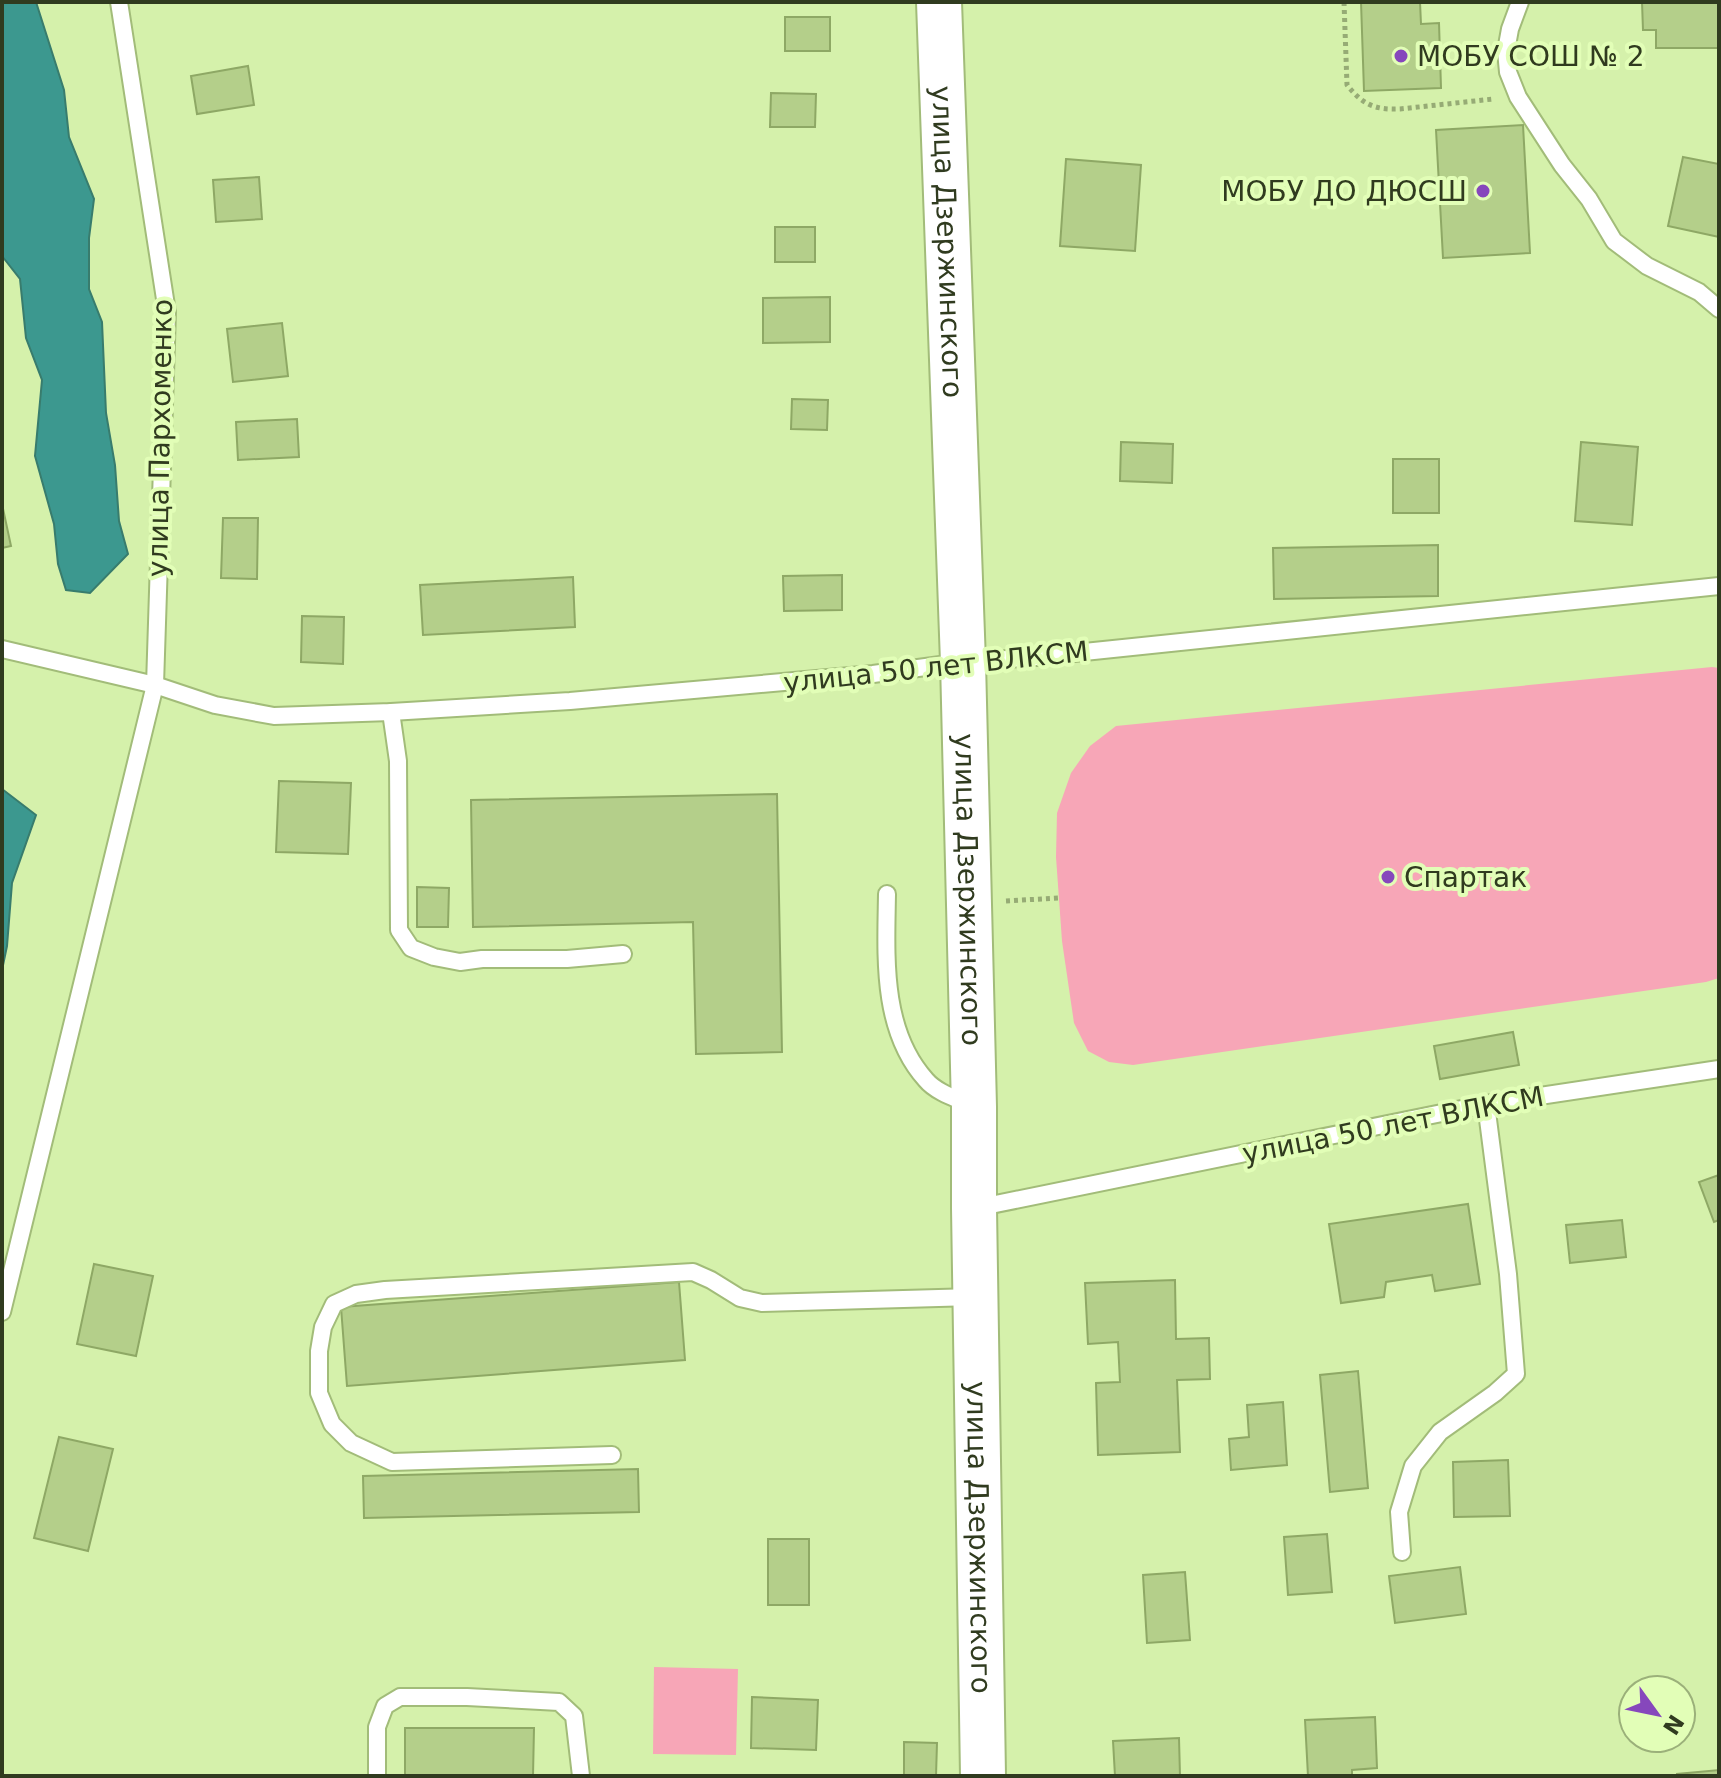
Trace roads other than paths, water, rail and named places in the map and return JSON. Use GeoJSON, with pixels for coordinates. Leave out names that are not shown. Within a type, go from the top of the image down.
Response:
{"type":"FeatureCollection","features":[{"type":"Feature","properties":{"kind":"main road","name":"улица Дзержинского"},"geometry":{"type":"LineString","coordinates":[[939,2],[969,903],[983,1776]]}},
{"type":"Feature","properties":{"kind":"lane","name":"улица Пархоменко"},"geometry":{"type":"LineString","coordinates":[[2,1312],[155,685],[167,312],[119,2]]}},
{"type":"Feature","properties":{"kind":"lane"},"geometry":{"type":"LineString","coordinates":[[1520,2],[1506,51],[1508,72],[1518,97],[1562,165],[1589,199],[1614,241],[1647,266],[1699,292],[1719,309]]}},
{"type":"Feature","properties":{"kind":"lane","name":"улица 50 лет ВЛКСМ"},"geometry":{"type":"LineString","coordinates":[[155,685],[215,705],[274,716],[570,701],[873,674],[963,662],[1719,586]]}},
{"type":"Feature","properties":{"kind":"lane"},"geometry":{"type":"LineString","coordinates":[[2,649],[155,685]]}},
{"type":"Feature","properties":{"kind":"lane"},"geometry":{"type":"LineString","coordinates":[[391,712],[398,761],[399,930],[411,948],[460,962],[623,954]]}},
{"type":"Feature","properties":{"kind":"lane"},"geometry":{"type":"LineString","coordinates":[[887,894],[889,989],[897,1034],[927,1082],[974,1107]]}},
{"type":"Feature","properties":{"kind":"lane","name":"улица 50 лет ВЛКСМ"},"geometry":{"type":"LineString","coordinates":[[974,1208],[1486,1104],[1719,1069]]}},
{"type":"Feature","properties":{"kind":"lane"},"geometry":{"type":"LineString","coordinates":[[1402,1552],[1399,1512],[1413,1466],[1440,1432],[1516,1374],[1508,1274],[1486,1104]]}},
{"type":"Feature","properties":{"kind":"lane"},"geometry":{"type":"LineString","coordinates":[[612,1455],[392,1462],[351,1443],[332,1424],[319,1393],[319,1351],[323,1327],[334,1304],[356,1294],[385,1290],[693,1272],[740,1298],[762,1303],[976,1297]]}},
{"type":"Feature","properties":{"kind":"lane"},"geometry":{"type":"LineString","coordinates":[[377,1776],[377,1727],[385,1706],[400,1697],[559,1702],[574,1716],[581,1776]]}},
{"type":"Feature","properties":{"kind":"water"},"geometry":{"type":"Polygon","coordinates":[[[2,2],[36,2],[64,90],[69,137],[94,199],[89,238],[89,289],[102,322],[106,413],[115,465],[119,521],[128,554],[90,593],[66,590],[58,564],[54,524],[35,456],[42,380],[26,338],[20,279],[2,256],[2,2]]]}},
{"type":"Feature","properties":{"kind":"water"},"geometry":{"type":"Polygon","coordinates":[[[2,789],[36,815],[12,883],[2,970],[2,789]]]}},
{"type":"Feature","properties":{"kind":"place","name":"МОБУ СОШ № 2"},"geometry":{"type":"Point","coordinates":[1401,56]}},
{"type":"Feature","properties":{"kind":"place","name":"МОБУ ДО ДЮСШ"},"geometry":{"type":"Point","coordinates":[1483,191]}},
{"type":"Feature","properties":{"kind":"place","name":"Спартак"},"geometry":{"type":"Point","coordinates":[1388,877]}}]}
